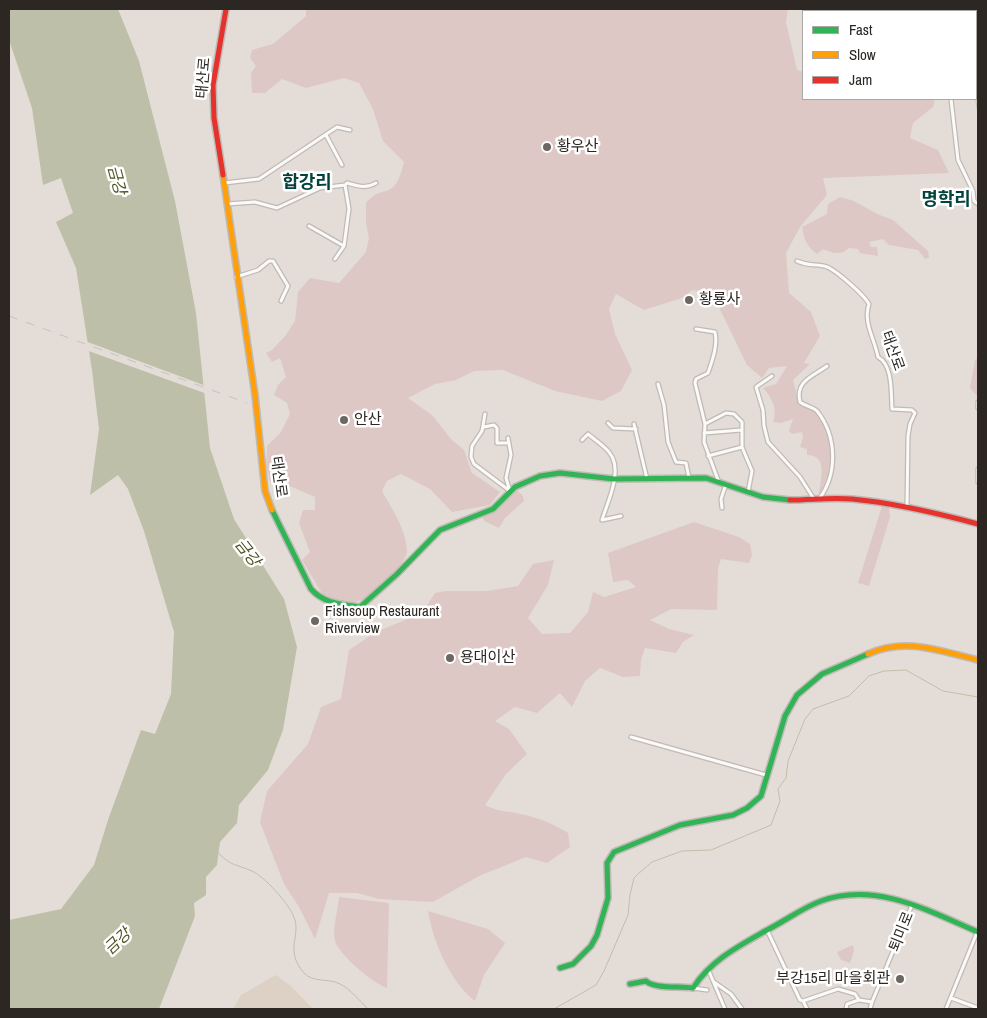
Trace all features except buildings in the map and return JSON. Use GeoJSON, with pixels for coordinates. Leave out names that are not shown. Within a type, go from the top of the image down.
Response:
{"type":"FeatureCollection","features":[{"type":"Feature","properties":{"kind":"street","name":"태산로"},"geometry":{"type":"LineString","coordinates":[[226,9],[213,85],[216,142],[224,182],[236,277],[241,292],[255,395],[265,491],[290,552],[311,589],[318,597],[333,603],[360,607],[397,574],[440,530],[493,509],[510,492],[524,482],[552,473],[614,479],[689,478],[718,480],[774,500],[852,499],[907,506],[978,524]]}},
{"type":"Feature","properties":{"kind":"street"},"geometry":{"type":"LineString","coordinates":[[951,100],[958,160],[973,191],[974,201],[978,204]]}},
{"type":"Feature","properties":{"kind":"street"},"geometry":{"type":"LineString","coordinates":[[224,182],[259,179],[337,128],[350,130]]}},
{"type":"Feature","properties":{"kind":"street"},"geometry":{"type":"LineString","coordinates":[[326,135],[342,165]]}},
{"type":"Feature","properties":{"kind":"street"},"geometry":{"type":"LineString","coordinates":[[227,204],[255,202],[277,208],[320,188],[345,186],[347,183],[361,187],[370,187],[376,183]]}},
{"type":"Feature","properties":{"kind":"street"},"geometry":{"type":"LineString","coordinates":[[335,260],[344,246],[349,209],[345,186]]}},
{"type":"Feature","properties":{"kind":"street"},"geometry":{"type":"LineString","coordinates":[[309,226],[344,246]]}},
{"type":"Feature","properties":{"kind":"street"},"geometry":{"type":"LineString","coordinates":[[236,277],[258,270],[268,261],[273,261],[288,286],[281,301]]}},
{"type":"Feature","properties":{"kind":"street","name":"태산로"},"geometry":{"type":"LineString","coordinates":[[797,261],[810,266],[830,268],[849,282],[869,304],[866,320],[872,332],[878,357],[884,360],[887,367],[892,408],[912,410],[915,413],[910,424],[908,436],[907,506]]}},
{"type":"Feature","properties":{"kind":"street"},"geometry":{"type":"LineString","coordinates":[[696,329],[715,332],[716,336],[715,348],[708,373],[696,379],[695,383],[705,424],[704,434],[708,456],[718,480]]}},
{"type":"Feature","properties":{"kind":"street"},"geometry":{"type":"LineString","coordinates":[[772,376],[756,387],[763,410],[768,442],[779,456],[800,476],[817,499],[827,489],[831,478],[832,442],[816,410],[800,402],[798,392],[800,385],[827,366]]}},
{"type":"Feature","properties":{"kind":"street"},"geometry":{"type":"LineString","coordinates":[[658,384],[664,405],[668,442],[676,462],[686,463],[689,478]]}},
{"type":"Feature","properties":{"kind":"street"},"geometry":{"type":"LineString","coordinates":[[978,402],[978,408]]}},
{"type":"Feature","properties":{"kind":"street"},"geometry":{"type":"LineString","coordinates":[[705,424],[726,412],[742,422],[742,447],[752,467],[748,492]]}},
{"type":"Feature","properties":{"kind":"street"},"geometry":{"type":"LineString","coordinates":[[486,414],[483,427],[472,446],[471,457],[474,464],[510,492]]}},
{"type":"Feature","properties":{"kind":"street"},"geometry":{"type":"LineString","coordinates":[[608,423],[613,428],[636,429]]}},
{"type":"Feature","properties":{"kind":"street"},"geometry":{"type":"LineString","coordinates":[[483,427],[494,424],[497,442],[509,443]]}},
{"type":"Feature","properties":{"kind":"street"},"geometry":{"type":"LineString","coordinates":[[634,424],[647,479]]}},
{"type":"Feature","properties":{"kind":"street"},"geometry":{"type":"LineString","coordinates":[[704,434],[741,430]]}},
{"type":"Feature","properties":{"kind":"street"},"geometry":{"type":"LineString","coordinates":[[582,440],[588,434],[610,453],[614,461],[614,479],[602,520],[621,516]]}},
{"type":"Feature","properties":{"kind":"street"},"geometry":{"type":"LineString","coordinates":[[508,438],[511,455],[506,478],[510,492]]}},
{"type":"Feature","properties":{"kind":"street"},"geometry":{"type":"LineString","coordinates":[[708,456],[742,447]]}},
{"type":"Feature","properties":{"kind":"street"},"geometry":{"type":"LineString","coordinates":[[978,469],[978,482]]}},
{"type":"Feature","properties":{"kind":"street"},"geometry":{"type":"LineString","coordinates":[[722,508],[721,499],[726,483]]}},
{"type":"Feature","properties":{"kind":"street"},"geometry":{"type":"LineString","coordinates":[[560,968],[573,964],[591,946],[597,935],[608,898],[607,863],[614,852],[680,825],[732,815],[747,808],[761,796],[785,716],[797,695],[822,674],[879,649],[907,644],[978,660]]}},
{"type":"Feature","properties":{"kind":"street"},"geometry":{"type":"LineString","coordinates":[[631,737],[766,775]]}},
{"type":"Feature","properties":{"kind":"street"},"geometry":{"type":"LineString","coordinates":[[693,988],[707,968],[767,930],[813,904],[840,896],[871,894],[912,905],[978,931],[946,1009]]}},
{"type":"Feature","properties":{"kind":"street","name":"퇴미로"},"geometry":{"type":"LineString","coordinates":[[870,1009],[912,905]]}},
{"type":"Feature","properties":{"kind":"street"},"geometry":{"type":"LineString","coordinates":[[767,930],[800,1000],[803,1001],[807,1009]]}},
{"type":"Feature","properties":{"kind":"street"},"geometry":{"type":"LineString","coordinates":[[707,968],[725,1009]]}},
{"type":"Feature","properties":{"kind":"street"},"geometry":{"type":"LineString","coordinates":[[630,984],[646,981],[650,986],[657,988],[675,985],[707,990]]}},
{"type":"Feature","properties":{"kind":"street"},"geometry":{"type":"LineString","coordinates":[[713,982],[731,994],[742,1009]]}},
{"type":"Feature","properties":{"kind":"street"},"geometry":{"type":"LineString","coordinates":[[803,1001],[838,988],[854,994],[860,1000]]}},
{"type":"Feature","properties":{"kind":"street"},"geometry":{"type":"LineString","coordinates":[[951,998],[978,1008]]}},
{"type":"Feature","properties":{"kind":"street"},"geometry":{"type":"LineString","coordinates":[[846,1009],[847,1004],[860,1000],[872,1002]]}},
{"type":"Feature","properties":{"kind":"shaded area"},"geometry":{"type":"Polygon","coordinates":[[[306,9],[788,9],[786,22],[797,70],[802,72],[802,100],[935,100],[933,107],[913,123],[910,138],[938,150],[949,173],[823,178],[827,195],[800,227],[786,253],[789,293],[811,312],[820,336],[804,363],[810,364],[793,380],[799,403],[816,413],[823,422],[830,442],[831,453],[828,474],[819,494],[822,475],[821,463],[814,456],[807,455],[807,449],[800,447],[803,437],[802,432],[792,434],[789,431],[793,419],[781,423],[773,422],[775,413],[773,404],[763,388],[776,384],[787,366],[769,368],[762,378],[747,365],[712,293],[692,290],[682,298],[644,310],[616,294],[609,309],[615,334],[632,370],[621,391],[602,401],[555,391],[503,370],[474,371],[456,380],[435,384],[408,398],[432,415],[451,439],[464,450],[472,473],[500,492],[490,505],[452,512],[430,489],[401,474],[387,481],[382,491],[404,535],[406,556],[389,579],[374,593],[362,600],[348,602],[324,597],[302,560],[310,552],[299,523],[303,510],[315,510],[315,497],[292,487],[270,482],[266,467],[267,446],[281,432],[290,414],[287,403],[274,395],[278,385],[286,377],[280,358],[272,362],[266,353],[272,350],[286,335],[295,321],[298,292],[310,278],[339,283],[366,252],[369,238],[366,223],[366,203],[372,197],[392,188],[400,175],[404,162],[383,141],[373,109],[359,83],[344,78],[306,88],[282,79],[265,93],[252,93],[251,73],[256,66],[250,58],[252,50],[273,44],[306,16],[306,9]]]}},
{"type":"Feature","properties":{"kind":"shaded area"},"geometry":{"type":"Polygon","coordinates":[[[840,197],[854,201],[877,214],[893,220],[928,251],[929,258],[925,259],[918,250],[889,245],[883,239],[869,242],[871,247],[877,247],[878,256],[860,253],[858,249],[849,248],[840,253],[833,253],[823,249],[817,254],[806,242],[802,227],[827,214],[828,204],[840,197]]]}},
{"type":"Feature","properties":{"kind":"shaded area"},"geometry":{"type":"Polygon","coordinates":[[[978,358],[978,397],[970,388],[975,360],[978,358]]]}},
{"type":"Feature","properties":{"kind":"shaded area"},"geometry":{"type":"Polygon","coordinates":[[[515,488],[523,496],[524,501],[505,518],[499,528],[484,521],[482,516],[492,512],[515,488]]]}},
{"type":"Feature","properties":{"kind":"shaded area"},"geometry":{"type":"Polygon","coordinates":[[[882,506],[889,507],[890,517],[869,586],[858,583],[882,506]]]}},
{"type":"Feature","properties":{"kind":"shaded area"},"geometry":{"type":"Polygon","coordinates":[[[694,522],[739,537],[750,544],[752,555],[749,563],[721,559],[718,568],[717,610],[671,609],[650,620],[669,629],[694,635],[683,642],[676,653],[645,648],[641,660],[640,676],[623,677],[600,668],[585,681],[572,707],[560,693],[537,713],[515,707],[495,721],[509,729],[527,754],[506,774],[485,805],[545,821],[568,833],[570,847],[547,863],[526,857],[479,876],[433,902],[379,899],[357,893],[329,893],[315,939],[299,907],[284,884],[260,822],[267,791],[308,744],[321,707],[341,699],[349,650],[376,632],[422,613],[435,593],[445,591],[487,591],[518,586],[533,564],[554,560],[548,585],[528,618],[542,634],[570,633],[588,612],[593,592],[604,597],[636,587],[628,580],[613,582],[608,553],[694,522]]]}},
{"type":"Feature","properties":{"kind":"shaded area"},"geometry":{"type":"Polygon","coordinates":[[[339,897],[389,903],[387,988],[374,981],[358,968],[338,947],[334,931],[339,897]]]}},
{"type":"Feature","properties":{"kind":"shaded area"},"geometry":{"type":"Polygon","coordinates":[[[428,911],[488,929],[505,943],[484,975],[475,1001],[466,993],[450,972],[438,948],[428,911]]]}},
{"type":"Feature","properties":{"kind":"shaded area"},"geometry":{"type":"Polygon","coordinates":[[[853,945],[854,951],[850,963],[841,960],[837,952],[853,945]]]}},
{"type":"Feature","properties":{"kind":"shaded area"},"geometry":{"type":"Polygon","coordinates":[[[276,975],[292,987],[313,1009],[233,1009],[241,995],[276,975]]]}},
{"type":"Feature","properties":{"kind":"water","name":"금강"},"geometry":{"type":"Polygon","coordinates":[[[9,9],[118,9],[139,61],[175,201],[196,313],[210,448],[234,519],[284,599],[297,647],[283,730],[268,770],[239,805],[237,823],[220,842],[217,865],[206,877],[206,895],[194,903],[195,916],[159,1009],[9,1009],[9,920],[61,909],[94,865],[109,817],[141,730],[155,734],[171,694],[174,632],[144,531],[128,489],[118,475],[90,495],[99,429],[92,370],[76,268],[56,222],[73,213],[61,178],[43,185],[32,108],[9,40],[9,9]]]}},
{"type":"Feature","properties":{"kind":"pier"},"geometry":{"type":"Polygon","coordinates":[[[85,341],[206,386],[207,394],[86,350],[85,341]]]}},
{"type":"Feature","properties":{"kind":"waterway"},"geometry":{"type":"LineString","coordinates":[[977,92],[978,82]]}},
{"type":"Feature","properties":{"kind":"waterway"},"geometry":{"type":"LineString","coordinates":[[976,100],[978,114]]}},
{"type":"Feature","properties":{"kind":"waterway"},"geometry":{"type":"LineString","coordinates":[[554,1009],[596,985],[628,915],[634,878],[652,862],[682,851],[711,850],[771,825],[780,801],[778,789],[786,778],[788,761],[805,719],[813,709],[849,696],[869,676],[884,671],[906,670],[943,691],[978,697]]}},
{"type":"Feature","properties":{"kind":"waterway"},"geometry":{"type":"LineString","coordinates":[[219,854],[231,863],[257,874],[286,903],[295,922],[295,957],[304,973],[312,978],[336,982],[344,986],[368,1009]]}},
{"type":"Feature","properties":{"kind":"railway"},"geometry":{"type":"LineString","coordinates":[[9,316],[247,403]]}},
{"type":"Feature","properties":{"kind":"traffic: fast"},"geometry":{"type":"LineString","coordinates":[[272,510],[311,589],[327,600],[360,607],[397,574],[440,530],[493,509],[515,487],[540,476],[560,473],[614,479],[706,478],[763,497],[790,500]]}},
{"type":"Feature","properties":{"kind":"traffic: fast"},"geometry":{"type":"LineString","coordinates":[[560,968],[573,964],[591,946],[597,935],[608,898],[607,863],[614,852],[680,825],[733,815],[747,808],[761,796],[785,716],[797,695],[822,674],[868,654]]}},
{"type":"Feature","properties":{"kind":"traffic: fast"},"geometry":{"type":"LineString","coordinates":[[630,984],[646,981],[650,984],[661,986],[693,988],[708,969],[736,948],[807,907],[841,896],[861,894],[901,901],[940,915],[978,932]]}},
{"type":"Feature","properties":{"kind":"traffic: slow"},"geometry":{"type":"LineString","coordinates":[[223,175],[255,395],[265,491],[272,510]]}},
{"type":"Feature","properties":{"kind":"traffic: slow"},"geometry":{"type":"LineString","coordinates":[[868,654],[896,646],[909,646],[923,647],[978,660]]}},
{"type":"Feature","properties":{"kind":"traffic: jam"},"geometry":{"type":"LineString","coordinates":[[223,175],[214,118],[213,85],[226,9]]}},
{"type":"Feature","properties":{"kind":"traffic: jam"},"geometry":{"type":"LineString","coordinates":[[790,500],[836,498],[884,503],[978,524]]}},
{"type":"Feature","properties":{"kind":"place","name":"황우산"},"geometry":{"type":"Point","coordinates":[547,147]}},
{"type":"Feature","properties":{"kind":"place","name":"황룡사"},"geometry":{"type":"Point","coordinates":[689,300]}},
{"type":"Feature","properties":{"kind":"place","name":"안산"},"geometry":{"type":"Point","coordinates":[344,420]}},
{"type":"Feature","properties":{"kind":"place","name":"Fishsoup Restaurant Riverview"},"geometry":{"type":"Point","coordinates":[315,621]}},
{"type":"Feature","properties":{"kind":"place","name":"용대이산"},"geometry":{"type":"Point","coordinates":[450,658]}},
{"type":"Feature","properties":{"kind":"place","name":"부강15리 마을회관"},"geometry":{"type":"Point","coordinates":[900,979]}},
{"type":"Feature","properties":{"kind":"district","name":"합강리"},"geometry":{"type":"Point","coordinates":[307,183]}},
{"type":"Feature","properties":{"kind":"district","name":"명학리"},"geometry":{"type":"Point","coordinates":[946,200]}}]}
